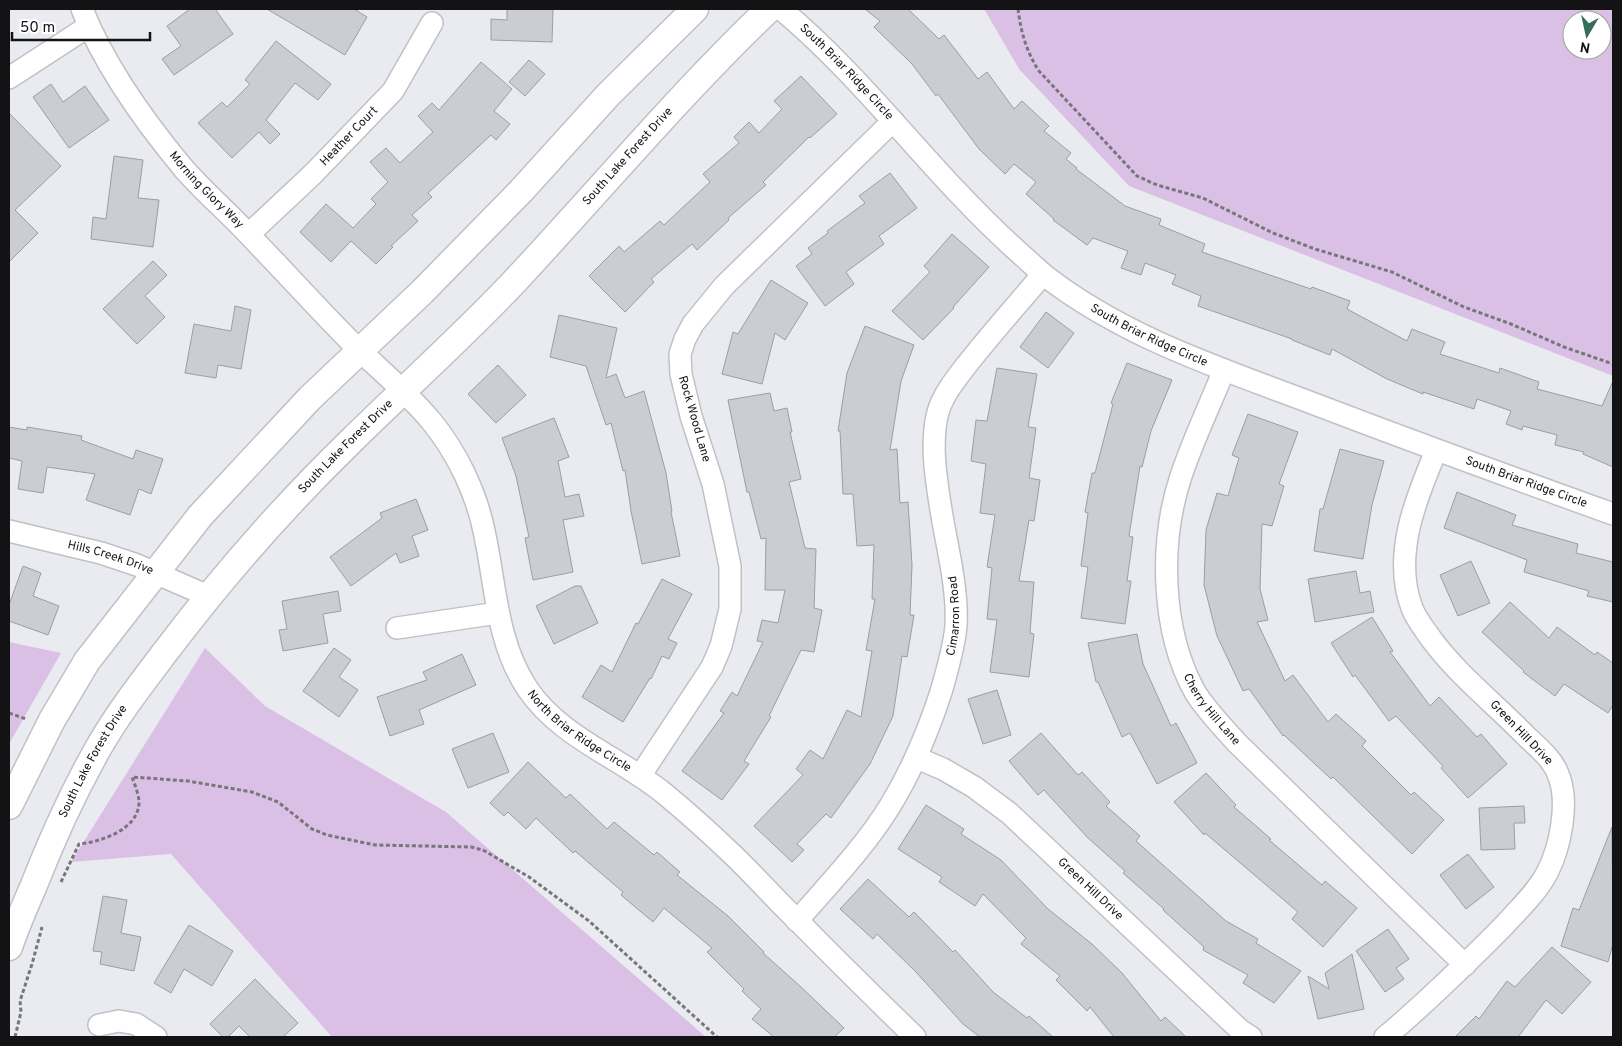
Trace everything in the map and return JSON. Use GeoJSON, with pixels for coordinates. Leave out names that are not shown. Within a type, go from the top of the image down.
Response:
{"type":"FeatureCollection","features":[{"type":"Feature","properties":{"kind":"main road"},"geometry":{"type":"LineString","coordinates":[[9,806],[52,720],[87,661],[200,516],[310,398],[422,292],[521,191],[608,94],[695,9]]}},
{"type":"Feature","properties":{"kind":"main road","name":"South Lake Forest Drive"},"geometry":{"type":"LineString","coordinates":[[9,947],[14,930],[58,826],[71,797],[97,749],[130,698],[208,596],[336,456],[513,282],[732,44],[769,9]]}},
{"type":"Feature","properties":{"kind":"street","name":"South Briar Ridge Circle"},"geometry":{"type":"LineString","coordinates":[[781,9],[826,50],[984,221],[1043,274],[1084,303],[1125,327],[1178,352],[1436,451],[1613,514]]}},
{"type":"Feature","properties":{"kind":"street","name":"Morning Glory Way"},"geometry":{"type":"LineString","coordinates":[[85,17],[114,73],[147,120],[186,170],[249,234],[323,314],[360,350]]}},
{"type":"Feature","properties":{"kind":"street"},"geometry":{"type":"LineString","coordinates":[[9,78],[85,17]]}},
{"type":"Feature","properties":{"kind":"street","name":"Heather Court"},"geometry":{"type":"LineString","coordinates":[[249,234],[350,138],[392,91],[432,24]]}},
{"type":"Feature","properties":{"kind":"street","name":"Rock Wood Lane"},"geometry":{"type":"LineString","coordinates":[[640,776],[712,667],[721,646],[730,609],[730,566],[713,484],[691,416],[681,374],[680,354],[685,339],[693,324],[724,286],[893,121]]}},
{"type":"Feature","properties":{"kind":"street","name":"Cimarron Road"},"geometry":{"type":"LineString","coordinates":[[797,921],[857,851],[889,807],[917,758],[945,679],[956,627],[956,598],[940,508],[935,463],[935,432],[938,412],[954,381],[1043,274]]}},
{"type":"Feature","properties":{"kind":"street","name":"North Briar Ridge Circle"},"geometry":{"type":"LineString","coordinates":[[360,350],[430,419],[446,441],[470,485],[480,512],[485,534],[498,613],[506,648],[528,691],[552,717],[571,732],[663,793],[732,854],[915,1037]]}},
{"type":"Feature","properties":{"kind":"street","name":"Cherry Hill Lane"},"geometry":{"type":"LineString","coordinates":[[1224,370],[1181,476],[1173,504],[1166,549],[1167,589],[1174,632],[1186,673],[1196,692],[1216,720],[1236,742],[1465,965]]}},
{"type":"Feature","properties":{"kind":"street","name":"Green Hill Drive"},"geometry":{"type":"LineString","coordinates":[[1385,1037],[1490,942],[1533,894],[1546,874],[1557,848],[1562,819],[1562,787],[1558,773],[1549,760],[1528,737],[1460,674],[1422,626],[1412,608],[1405,569],[1407,537],[1415,504],[1436,451]]}},
{"type":"Feature","properties":{"kind":"street","name":"Hills Creek Drive"},"geometry":{"type":"LineString","coordinates":[[9,531],[92,551],[155,573],[208,596]]}},
{"type":"Feature","properties":{"kind":"street"},"geometry":{"type":"LineString","coordinates":[[398,628],[498,613]]}},
{"type":"Feature","properties":{"kind":"street","name":"Green Hill Drive"},"geometry":{"type":"LineString","coordinates":[[917,758],[943,769],[974,787],[1009,813],[1240,1030],[1251,1037]]}},
{"type":"Feature","properties":{"kind":"street"},"geometry":{"type":"LineString","coordinates":[[99,1025],[119,1021],[136,1024],[156,1037]]}},
{"type":"Feature","properties":{"kind":"path"},"geometry":{"type":"LineString","coordinates":[[1018,9],[1022,36],[1030,58],[1039,71],[1137,176],[1158,185],[1203,198],[1273,233],[1315,249],[1392,272],[1464,307],[1511,324],[1564,347],[1613,364]]}},
{"type":"Feature","properties":{"kind":"path"},"geometry":{"type":"LineString","coordinates":[[9,713],[26,719]]}},
{"type":"Feature","properties":{"kind":"path"},"geometry":{"type":"LineString","coordinates":[[60,885],[79,844],[103,840],[128,825],[136,813],[139,803],[132,777],[188,781],[252,792],[278,802],[312,829],[326,835],[375,844],[471,847],[483,850],[529,877],[589,921],[717,1037]]}},
{"type":"Feature","properties":{"kind":"path"},"geometry":{"type":"LineString","coordinates":[[15,1037],[21,1012],[20,1001],[44,918]]}},
{"type":"Feature","properties":{"kind":"shaded area"},"geometry":{"type":"Polygon","coordinates":[[[984,9],[1613,9],[1613,376],[1129,186],[1019,69],[984,9]]]}},
{"type":"Feature","properties":{"kind":"shaded area"},"geometry":{"type":"Polygon","coordinates":[[[9,642],[61,653],[9,744],[9,642]]]}},
{"type":"Feature","properties":{"kind":"shaded area"},"geometry":{"type":"Polygon","coordinates":[[[205,648],[265,706],[446,812],[706,1037],[332,1037],[171,854],[71,862],[205,648]]]}},
{"type":"Feature","properties":{"kind":"building"},"geometry":{"type":"Polygon","coordinates":[[[190,9],[215,9],[233,34],[174,75],[162,59],[181,46],[167,26],[190,9]]]}},
{"type":"Feature","properties":{"kind":"building"},"geometry":{"type":"Polygon","coordinates":[[[267,9],[354,9],[367,17],[345,55],[267,9]]]}},
{"type":"Feature","properties":{"kind":"building"},"geometry":{"type":"Polygon","coordinates":[[[507,9],[553,9],[552,42],[491,40],[491,19],[507,20],[507,9]]]}},
{"type":"Feature","properties":{"kind":"building"},"geometry":{"type":"Polygon","coordinates":[[[865,9],[908,9],[939,39],[944,35],[978,79],[987,72],[1014,109],[1022,101],[1049,126],[1044,131],[1071,153],[1066,159],[1076,169],[1125,206],[1161,219],[1159,225],[1205,244],[1202,252],[1350,301],[1347,309],[1407,341],[1412,329],[1445,342],[1440,354],[1499,373],[1500,368],[1539,382],[1537,389],[1602,406],[1613,381],[1613,467],[1583,454],[1584,452],[1555,445],[1557,435],[1523,426],[1522,430],[1506,424],[1511,411],[1477,399],[1474,409],[1423,392],[1423,394],[1387,379],[1332,349],[1330,355],[1292,339],[1198,306],[1201,296],[1172,284],[1176,275],[1145,263],[1141,275],[1121,268],[1128,251],[1093,238],[1087,245],[1053,220],[1026,194],[1036,182],[1014,164],[1005,174],[979,149],[938,94],[936,96],[912,64],[874,27],[880,21],[865,9]]]}},
{"type":"Feature","properties":{"kind":"building"},"geometry":{"type":"Polygon","coordinates":[[[276,41],[331,84],[318,100],[295,83],[266,120],[280,134],[270,144],[259,132],[232,158],[198,123],[222,102],[227,107],[250,84],[245,80],[276,41]]]}},
{"type":"Feature","properties":{"kind":"building"},"geometry":{"type":"Polygon","coordinates":[[[529,60],[545,74],[525,96],[509,82],[529,60]]]}},
{"type":"Feature","properties":{"kind":"building"},"geometry":{"type":"Polygon","coordinates":[[[481,62],[512,89],[494,111],[510,124],[496,140],[491,135],[428,193],[432,197],[412,215],[418,221],[391,246],[393,247],[376,264],[351,241],[331,262],[300,232],[326,204],[353,228],[376,204],[371,199],[388,182],[370,162],[386,148],[400,163],[433,132],[418,116],[432,103],[439,110],[481,62]]]}},
{"type":"Feature","properties":{"kind":"building"},"geometry":{"type":"Polygon","coordinates":[[[801,76],[837,114],[809,137],[763,182],[766,185],[728,218],[729,220],[697,250],[692,244],[651,279],[654,282],[625,312],[589,276],[619,246],[624,252],[660,221],[664,225],[710,182],[703,174],[739,143],[734,137],[749,122],[759,133],[782,109],[774,101],[801,76]]]}},
{"type":"Feature","properties":{"kind":"building"},"geometry":{"type":"Polygon","coordinates":[[[51,84],[63,102],[85,86],[109,120],[69,148],[33,97],[51,84]]]}},
{"type":"Feature","properties":{"kind":"building"},"geometry":{"type":"Polygon","coordinates":[[[9,113],[61,166],[15,210],[38,233],[9,262],[9,113]]]}},
{"type":"Feature","properties":{"kind":"building"},"geometry":{"type":"Polygon","coordinates":[[[114,156],[143,160],[138,198],[159,200],[153,247],[91,239],[93,217],[106,219],[114,156]]]}},
{"type":"Feature","properties":{"kind":"building"},"geometry":{"type":"Polygon","coordinates":[[[890,173],[917,208],[879,236],[884,244],[846,272],[854,284],[825,306],[796,266],[812,254],[808,248],[828,233],[827,231],[865,203],[859,196],[890,173]]]}},
{"type":"Feature","properties":{"kind":"building"},"geometry":{"type":"Polygon","coordinates":[[[952,234],[989,267],[954,308],[923,340],[892,311],[930,272],[924,266],[952,234]]]}},
{"type":"Feature","properties":{"kind":"building"},"geometry":{"type":"Polygon","coordinates":[[[153,261],[167,275],[145,296],[165,317],[137,344],[103,309],[153,261]]]}},
{"type":"Feature","properties":{"kind":"building"},"geometry":{"type":"Polygon","coordinates":[[[771,280],[808,303],[785,340],[775,333],[762,384],[722,374],[733,332],[738,334],[771,280]]]}},
{"type":"Feature","properties":{"kind":"building"},"geometry":{"type":"Polygon","coordinates":[[[235,306],[251,310],[241,369],[218,365],[216,378],[185,373],[194,324],[231,331],[235,306]]]}},
{"type":"Feature","properties":{"kind":"building"},"geometry":{"type":"Polygon","coordinates":[[[1046,312],[1074,333],[1048,368],[1020,347],[1046,312]]]}},
{"type":"Feature","properties":{"kind":"building"},"geometry":{"type":"Polygon","coordinates":[[[559,315],[617,328],[606,378],[616,374],[625,398],[644,391],[666,473],[671,512],[680,556],[642,564],[625,470],[623,471],[611,423],[606,425],[586,366],[550,357],[559,315]]]}},
{"type":"Feature","properties":{"kind":"building"},"geometry":{"type":"Polygon","coordinates":[[[865,326],[914,345],[901,381],[890,450],[897,449],[900,503],[908,502],[912,565],[910,615],[914,615],[907,657],[902,656],[893,716],[870,764],[831,818],[826,814],[797,844],[804,850],[792,862],[754,826],[803,775],[796,769],[810,750],[823,759],[847,710],[861,717],[872,651],[866,650],[875,599],[872,599],[874,545],[857,546],[853,494],[843,494],[840,431],[838,431],[847,373],[865,326]]]}},
{"type":"Feature","properties":{"kind":"building"},"geometry":{"type":"Polygon","coordinates":[[[1127,363],[1172,380],[1151,431],[1142,467],[1140,466],[1129,536],[1133,537],[1127,581],[1131,581],[1125,624],[1081,618],[1088,567],[1081,566],[1088,513],[1085,512],[1092,473],[1095,473],[1113,404],[1111,403],[1127,363]]]}},
{"type":"Feature","properties":{"kind":"building"},"geometry":{"type":"Polygon","coordinates":[[[498,365],[526,395],[496,423],[468,394],[498,365]]]}},
{"type":"Feature","properties":{"kind":"building"},"geometry":{"type":"Polygon","coordinates":[[[997,368],[1037,374],[1028,427],[1036,428],[1029,478],[1040,480],[1034,521],[1029,520],[1019,581],[1034,582],[1030,633],[1034,634],[1029,677],[990,672],[997,620],[987,619],[992,568],[987,567],[995,515],[980,513],[986,464],[971,461],[976,420],[987,421],[997,368]]]}},
{"type":"Feature","properties":{"kind":"building"},"geometry":{"type":"Polygon","coordinates":[[[770,393],[774,411],[787,408],[792,432],[790,432],[801,479],[789,482],[805,548],[816,549],[814,608],[822,610],[814,652],[801,650],[769,716],[771,717],[744,761],[749,764],[722,800],[682,771],[724,713],[720,711],[732,692],[737,696],[763,642],[757,641],[762,620],[778,623],[785,590],[765,590],[766,538],[761,539],[749,492],[747,492],[728,400],[770,393]]]}},
{"type":"Feature","properties":{"kind":"building"},"geometry":{"type":"Polygon","coordinates":[[[1248,414],[1298,432],[1279,484],[1284,486],[1272,526],[1262,524],[1260,589],[1268,620],[1257,622],[1285,681],[1293,675],[1328,722],[1336,714],[1366,741],[1362,746],[1411,795],[1414,792],[1444,820],[1412,854],[1333,777],[1331,779],[1283,736],[1249,689],[1243,691],[1217,636],[1204,585],[1206,530],[1217,493],[1228,496],[1239,458],[1232,455],[1248,414]]]}},
{"type":"Feature","properties":{"kind":"building"},"geometry":{"type":"Polygon","coordinates":[[[554,418],[569,457],[558,461],[565,497],[579,494],[584,516],[563,520],[573,572],[533,580],[525,538],[529,537],[516,476],[502,438],[554,418]]]}},
{"type":"Feature","properties":{"kind":"building"},"geometry":{"type":"Polygon","coordinates":[[[9,427],[27,430],[27,427],[82,436],[81,440],[133,459],[136,450],[163,459],[151,494],[139,489],[130,515],[86,500],[95,474],[47,467],[43,493],[18,489],[22,461],[9,458],[9,427]]]}},
{"type":"Feature","properties":{"kind":"building"},"geometry":{"type":"Polygon","coordinates":[[[1340,449],[1384,461],[1372,505],[1363,559],[1314,551],[1320,509],[1323,509],[1340,449]]]}},
{"type":"Feature","properties":{"kind":"building"},"geometry":{"type":"Polygon","coordinates":[[[1457,492],[1516,515],[1512,525],[1578,544],[1576,553],[1613,562],[1613,602],[1587,596],[1589,591],[1524,572],[1527,560],[1444,528],[1457,492]]]}},
{"type":"Feature","properties":{"kind":"building"},"geometry":{"type":"Polygon","coordinates":[[[416,499],[428,530],[412,536],[419,556],[400,563],[396,553],[351,586],[330,557],[382,518],[380,513],[416,499]]]}},
{"type":"Feature","properties":{"kind":"building"},"geometry":{"type":"Polygon","coordinates":[[[1471,561],[1490,603],[1458,616],[1440,575],[1471,561]]]}},
{"type":"Feature","properties":{"kind":"building"},"geometry":{"type":"Polygon","coordinates":[[[23,566],[41,573],[33,596],[59,606],[48,635],[9,621],[9,605],[23,566]]]}},
{"type":"Feature","properties":{"kind":"building"},"geometry":{"type":"Polygon","coordinates":[[[1356,571],[1360,593],[1370,591],[1374,612],[1315,622],[1308,579],[1356,571]]]}},
{"type":"Feature","properties":{"kind":"building"},"geometry":{"type":"Polygon","coordinates":[[[662,579],[692,594],[668,639],[677,643],[669,659],[662,656],[651,679],[623,722],[582,697],[601,665],[612,672],[636,623],[638,624],[662,579]]]}},
{"type":"Feature","properties":{"kind":"building"},"geometry":{"type":"Polygon","coordinates":[[[575,586],[581,586],[598,623],[554,644],[536,606],[575,586]]]}},
{"type":"Feature","properties":{"kind":"building"},"geometry":{"type":"Polygon","coordinates":[[[338,591],[341,611],[323,614],[328,643],[283,651],[279,630],[287,629],[282,601],[338,591]]]}},
{"type":"Feature","properties":{"kind":"building"},"geometry":{"type":"Polygon","coordinates":[[[1510,602],[1549,638],[1557,627],[1595,655],[1597,652],[1613,663],[1613,705],[1608,713],[1564,684],[1555,696],[1523,672],[1482,632],[1510,602]]]}},
{"type":"Feature","properties":{"kind":"building"},"geometry":{"type":"Polygon","coordinates":[[[1372,617],[1393,651],[1390,652],[1430,706],[1439,697],[1477,737],[1481,734],[1507,764],[1468,798],[1441,768],[1443,766],[1396,716],[1389,721],[1355,675],[1353,677],[1331,643],[1372,617]]]}},
{"type":"Feature","properties":{"kind":"building"},"geometry":{"type":"Polygon","coordinates":[[[1137,634],[1143,664],[1171,726],[1176,723],[1197,763],[1157,784],[1130,733],[1122,737],[1098,682],[1096,682],[1088,643],[1137,634]]]}},
{"type":"Feature","properties":{"kind":"building"},"geometry":{"type":"Polygon","coordinates":[[[334,648],[351,660],[339,677],[358,690],[339,717],[303,691],[334,648]]]}},
{"type":"Feature","properties":{"kind":"building"},"geometry":{"type":"Polygon","coordinates":[[[462,654],[476,685],[419,710],[424,724],[390,736],[377,697],[427,680],[423,672],[462,654]]]}},
{"type":"Feature","properties":{"kind":"building"},"geometry":{"type":"Polygon","coordinates":[[[997,690],[1011,735],[983,744],[968,699],[997,690]]]}},
{"type":"Feature","properties":{"kind":"building"},"geometry":{"type":"Polygon","coordinates":[[[493,733],[509,772],[468,788],[452,749],[493,733]]]}},
{"type":"Feature","properties":{"kind":"building"},"geometry":{"type":"Polygon","coordinates":[[[1041,733],[1078,775],[1082,772],[1110,802],[1106,806],[1140,836],[1136,841],[1226,921],[1258,939],[1256,943],[1301,971],[1274,1003],[1243,983],[1248,975],[1203,950],[1204,947],[1123,873],[1125,871],[1087,837],[1044,790],[1038,795],[1009,761],[1041,733]]]}},
{"type":"Feature","properties":{"kind":"building"},"geometry":{"type":"Polygon","coordinates":[[[528,762],[566,798],[570,794],[607,829],[614,822],[654,855],[657,852],[680,872],[677,875],[728,916],[763,953],[844,1028],[834,1037],[774,1037],[752,1019],[761,1009],[707,952],[712,948],[664,908],[653,922],[621,895],[623,892],[575,851],[573,853],[536,818],[526,829],[508,812],[504,816],[490,803],[528,762]]]}},
{"type":"Feature","properties":{"kind":"building"},"geometry":{"type":"Polygon","coordinates":[[[1206,773],[1236,805],[1234,807],[1271,839],[1269,840],[1322,885],[1325,881],[1357,908],[1323,947],[1292,919],[1298,912],[1205,833],[1204,835],[1174,802],[1206,773]]]}},
{"type":"Feature","properties":{"kind":"building"},"geometry":{"type":"Polygon","coordinates":[[[926,805],[964,829],[961,834],[1001,860],[1048,909],[1092,944],[1122,973],[1161,1021],[1165,1017],[1186,1037],[1114,1037],[1090,1007],[1087,1011],[1056,980],[1060,976],[1021,944],[1026,938],[983,894],[975,906],[939,882],[942,877],[898,849],[926,805]]]}},
{"type":"Feature","properties":{"kind":"building"},"geometry":{"type":"Polygon","coordinates":[[[1524,806],[1525,823],[1514,823],[1515,849],[1481,850],[1479,808],[1524,806]]]}},
{"type":"Feature","properties":{"kind":"building"},"geometry":{"type":"Polygon","coordinates":[[[1612,827],[1613,944],[1608,962],[1561,946],[1573,908],[1579,910],[1612,827]]]}},
{"type":"Feature","properties":{"kind":"building"},"geometry":{"type":"Polygon","coordinates":[[[1468,854],[1494,887],[1466,909],[1440,875],[1468,854]]]}},
{"type":"Feature","properties":{"kind":"building"},"geometry":{"type":"Polygon","coordinates":[[[868,879],[909,917],[914,912],[953,952],[955,950],[993,992],[1027,1018],[1029,1016],[1053,1037],[980,1037],[963,1024],[915,971],[877,934],[873,939],[840,909],[868,879]]]}},
{"type":"Feature","properties":{"kind":"building"},"geometry":{"type":"Polygon","coordinates":[[[103,896],[127,900],[121,933],[141,937],[134,971],[100,964],[102,952],[93,951],[103,896]]]}},
{"type":"Feature","properties":{"kind":"building"},"geometry":{"type":"Polygon","coordinates":[[[189,925],[233,951],[212,986],[184,969],[171,993],[154,983],[189,925]]]}},
{"type":"Feature","properties":{"kind":"building"},"geometry":{"type":"Polygon","coordinates":[[[1388,929],[1409,959],[1396,968],[1404,979],[1385,992],[1356,951],[1388,929]]]}},
{"type":"Feature","properties":{"kind":"building"},"geometry":{"type":"Polygon","coordinates":[[[1552,947],[1591,982],[1562,1014],[1546,1000],[1518,1037],[1455,1037],[1476,1016],[1479,1019],[1507,981],[1515,987],[1552,947]]]}},
{"type":"Feature","properties":{"kind":"building"},"geometry":{"type":"Polygon","coordinates":[[[1352,954],[1364,1009],[1318,1019],[1308,976],[1329,989],[1325,973],[1352,954]]]}},
{"type":"Feature","properties":{"kind":"building"},"geometry":{"type":"Polygon","coordinates":[[[255,979],[298,1023],[283,1037],[250,1037],[239,1026],[228,1037],[223,1037],[210,1024],[255,979]]]}}]}
